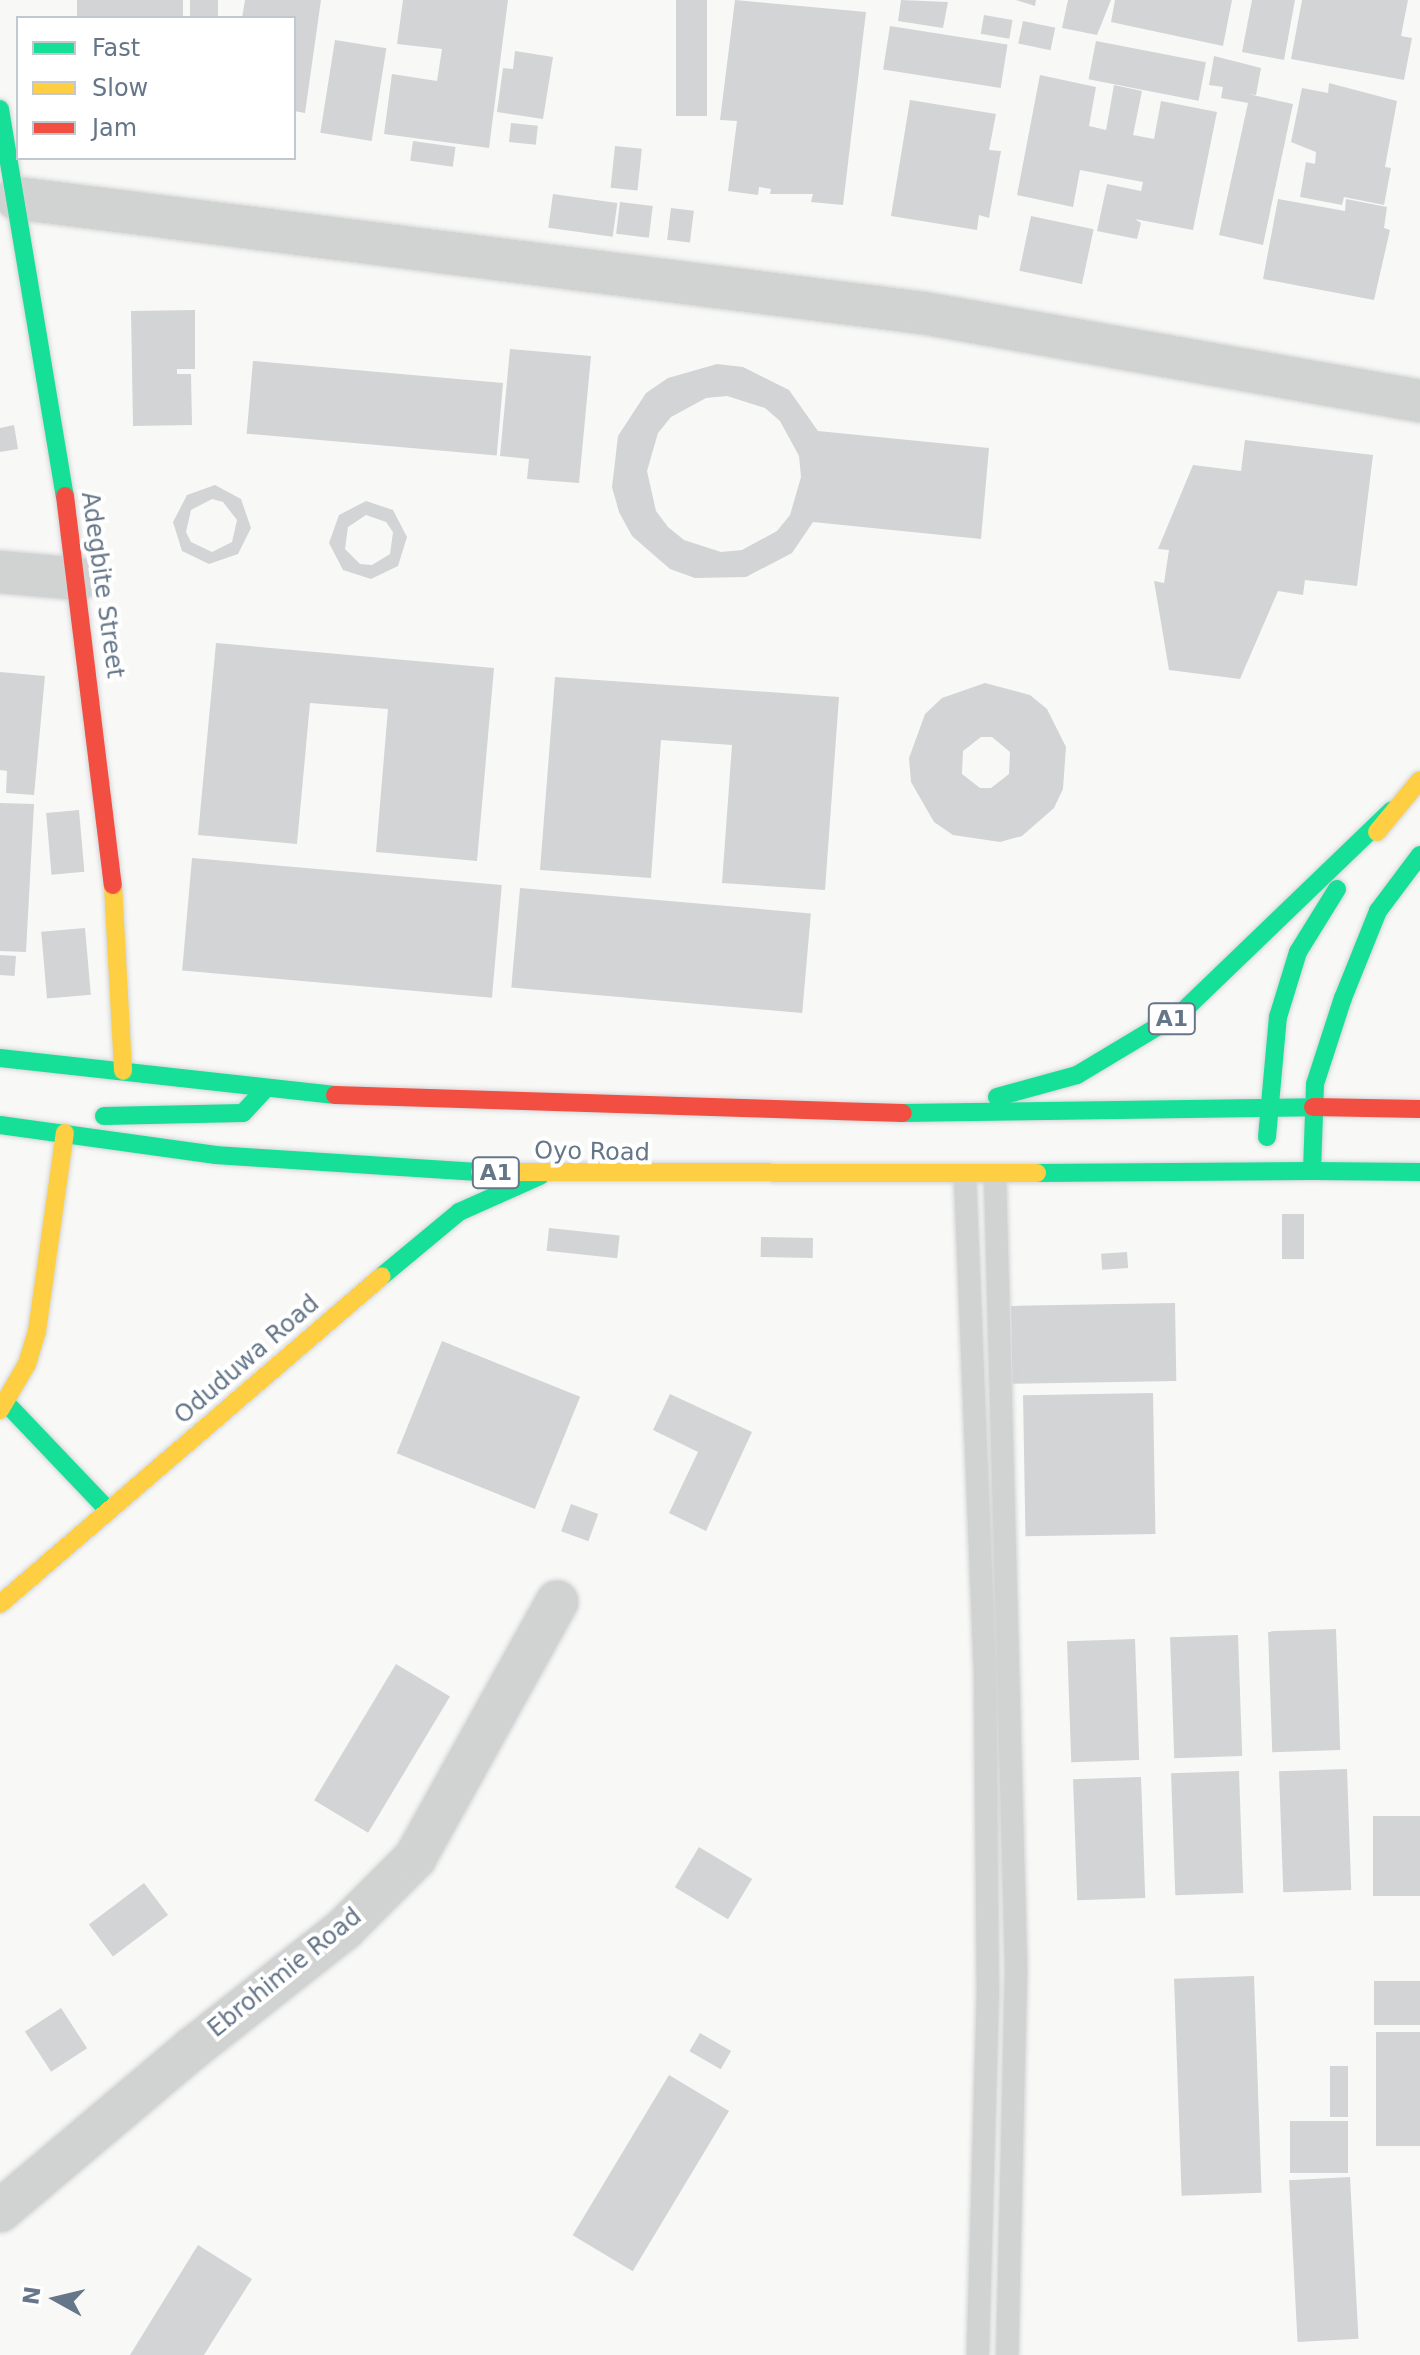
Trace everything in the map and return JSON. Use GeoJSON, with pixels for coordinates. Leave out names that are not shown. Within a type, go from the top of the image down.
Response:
{"type":"FeatureCollection","features":[{"type":"Feature","properties":{"kind":"main road","name":"Adegbite Street"},"geometry":{"type":"LineString","coordinates":[[0,109],[79,579],[111,836],[123,1071]]}},
{"type":"Feature","properties":{"kind":"main road","name":"A1"},"geometry":{"type":"LineString","coordinates":[[888,1113],[1019,1093],[1077,1075],[1133,1046],[1182,1012],[1266,936],[1420,780]]}},
{"type":"Feature","properties":{"kind":"main road","name":"A1"},"geometry":{"type":"LineString","coordinates":[[1266,1172],[1267,1111],[1278,1017],[1298,952],[1392,810]]}},
{"type":"Feature","properties":{"kind":"main road"},"geometry":{"type":"LineString","coordinates":[[1312,1171],[1315,1084],[1343,998],[1378,911],[1420,855]]}},
{"type":"Feature","properties":{"kind":"main road","name":"Oyo Road"},"geometry":{"type":"LineString","coordinates":[[0,1058],[266,1088],[375,1106],[888,1113]]}},
{"type":"Feature","properties":{"kind":"main road"},"geometry":{"type":"LineString","coordinates":[[106,1508],[3,1407],[37,1331],[65,1133],[105,1116],[243,1113],[266,1088]]}},
{"type":"Feature","properties":{"kind":"main road","name":"A1"},"geometry":{"type":"LineString","coordinates":[[888,1113],[1267,1111],[1313,1107],[1420,1109]]}},
{"type":"Feature","properties":{"kind":"main road","name":"Oyo Road"},"geometry":{"type":"LineString","coordinates":[[0,1125],[216,1155],[540,1176],[995,1175]]}},
{"type":"Feature","properties":{"kind":"main road"},"geometry":{"type":"LineString","coordinates":[[371,1167],[373,1140]]}},
{"type":"Feature","properties":{"kind":"main road","name":"A1"},"geometry":{"type":"LineString","coordinates":[[995,1175],[1420,1172]]}},
{"type":"Feature","properties":{"kind":"main road","name":"Oduduwa Road"},"geometry":{"type":"LineString","coordinates":[[0,1604],[106,1508],[459,1212],[540,1176]]}},
{"type":"Feature","properties":{"kind":"street"},"geometry":{"type":"LineString","coordinates":[[16,198],[923,313],[1420,401]]}},
{"type":"Feature","properties":{"kind":"street"},"geometry":{"type":"LineString","coordinates":[[0,572],[79,579]]}},
{"type":"Feature","properties":{"kind":"street","name":"Ebrohimie Road"},"geometry":{"type":"LineString","coordinates":[[0,2211],[193,2048],[344,1929],[415,1858],[557,1602]]}},
{"type":"Feature","properties":{"kind":"lane"},"geometry":{"type":"LineString","coordinates":[[995,1175],[1016,1969],[1007,2355]]}},
{"type":"Feature","properties":{"kind":"lane"},"geometry":{"type":"LineString","coordinates":[[965,1176],[986,1694],[988,1989],[978,2355]]}},
{"type":"Feature","properties":{"kind":"building"},"geometry":{"type":"Polygon","coordinates":[[[77,0],[183,0],[183,16],[77,16],[77,0]]]}},
{"type":"Feature","properties":{"kind":"building"},"geometry":{"type":"Polygon","coordinates":[[[190,0],[218,0],[218,16],[190,16],[190,0]]]}},
{"type":"Feature","properties":{"kind":"building"},"geometry":{"type":"Polygon","coordinates":[[[245,0],[321,0],[305,113],[296,111],[296,16],[242,16],[245,0]]]}},
{"type":"Feature","properties":{"kind":"building"},"geometry":{"type":"Polygon","coordinates":[[[403,0],[508,0],[489,148],[384,134],[392,74],[437,81],[442,49],[397,44],[403,0]]]}},
{"type":"Feature","properties":{"kind":"building"},"geometry":{"type":"Polygon","coordinates":[[[676,0],[707,0],[707,116],[676,116],[676,0]]]}},
{"type":"Feature","properties":{"kind":"building"},"geometry":{"type":"Polygon","coordinates":[[[735,0],[866,12],[843,205],[811,202],[813,194],[770,194],[771,189],[759,187],[758,195],[728,191],[737,121],[720,120],[735,0]]]}},
{"type":"Feature","properties":{"kind":"building"},"geometry":{"type":"Polygon","coordinates":[[[901,0],[948,2],[943,28],[898,21],[901,0]]]}},
{"type":"Feature","properties":{"kind":"building"},"geometry":{"type":"Polygon","coordinates":[[[1016,0],[1036,0],[1035,6],[1016,0]]]}},
{"type":"Feature","properties":{"kind":"building"},"geometry":{"type":"Polygon","coordinates":[[[1068,0],[1111,0],[1097,35],[1062,28],[1068,0]]]}},
{"type":"Feature","properties":{"kind":"building"},"geometry":{"type":"Polygon","coordinates":[[[1115,0],[1232,0],[1223,46],[1111,22],[1115,0]]]}},
{"type":"Feature","properties":{"kind":"building"},"geometry":{"type":"Polygon","coordinates":[[[1252,0],[1295,0],[1284,60],[1242,52],[1252,0]]]}},
{"type":"Feature","properties":{"kind":"building"},"geometry":{"type":"Polygon","coordinates":[[[1302,0],[1408,0],[1401,36],[1412,38],[1404,80],[1291,59],[1302,0]]]}},
{"type":"Feature","properties":{"kind":"building"},"geometry":{"type":"Polygon","coordinates":[[[984,15],[1013,20],[1009,39],[981,34],[984,15]]]}},
{"type":"Feature","properties":{"kind":"building"},"geometry":{"type":"Polygon","coordinates":[[[1023,21],[1055,28],[1050,50],[1018,43],[1023,21]]]}},
{"type":"Feature","properties":{"kind":"building"},"geometry":{"type":"Polygon","coordinates":[[[890,26],[1008,45],[1001,88],[883,69],[890,26]]]}},
{"type":"Feature","properties":{"kind":"building"},"geometry":{"type":"Polygon","coordinates":[[[335,40],[386,48],[372,141],[320,133],[335,40]]]}},
{"type":"Feature","properties":{"kind":"building"},"geometry":{"type":"Polygon","coordinates":[[[1096,41],[1206,62],[1199,101],[1089,79],[1096,41]]]}},
{"type":"Feature","properties":{"kind":"building"},"geometry":{"type":"Polygon","coordinates":[[[515,51],[553,57],[543,119],[497,112],[503,68],[513,69],[515,51]]]}},
{"type":"Feature","properties":{"kind":"building"},"geometry":{"type":"Polygon","coordinates":[[[1214,56],[1261,68],[1256,95],[1248,94],[1293,104],[1263,245],[1219,235],[1248,103],[1221,98],[1223,87],[1209,85],[1214,56]]]}},
{"type":"Feature","properties":{"kind":"building"},"geometry":{"type":"Polygon","coordinates":[[[1040,75],[1096,87],[1089,126],[1106,130],[1114,85],[1142,91],[1133,135],[1154,139],[1161,101],[1217,112],[1193,230],[1135,219],[1141,223],[1137,239],[1097,231],[1107,184],[1141,191],[1143,182],[1080,170],[1073,207],[1017,195],[1040,75]]]}},
{"type":"Feature","properties":{"kind":"building"},"geometry":{"type":"Polygon","coordinates":[[[1329,83],[1397,101],[1385,167],[1391,168],[1384,205],[1344,197],[1342,205],[1300,197],[1306,162],[1315,164],[1316,152],[1291,142],[1302,88],[1328,93],[1329,83]]]}},
{"type":"Feature","properties":{"kind":"building"},"geometry":{"type":"Polygon","coordinates":[[[910,100],[996,114],[989,150],[1001,151],[989,218],[979,215],[977,230],[891,216],[910,100]]]}},
{"type":"Feature","properties":{"kind":"building"},"geometry":{"type":"Polygon","coordinates":[[[511,123],[538,126],[536,145],[509,142],[511,123]]]}},
{"type":"Feature","properties":{"kind":"building"},"geometry":{"type":"Polygon","coordinates":[[[413,141],[456,147],[453,167],[410,161],[413,141]]]}},
{"type":"Feature","properties":{"kind":"building"},"geometry":{"type":"Polygon","coordinates":[[[615,146],[642,149],[637,191],[611,188],[615,146]]]}},
{"type":"Feature","properties":{"kind":"building"},"geometry":{"type":"Polygon","coordinates":[[[553,194],[617,203],[613,237],[548,228],[553,194]]]}},
{"type":"Feature","properties":{"kind":"building"},"geometry":{"type":"Polygon","coordinates":[[[1278,199],[1345,211],[1346,199],[1387,207],[1384,228],[1390,230],[1374,300],[1263,279],[1278,199]]]}},
{"type":"Feature","properties":{"kind":"building"},"geometry":{"type":"Polygon","coordinates":[[[620,202],[653,206],[649,238],[616,234],[620,202]]]}},
{"type":"Feature","properties":{"kind":"building"},"geometry":{"type":"Polygon","coordinates":[[[671,208],[694,211],[690,243],[667,240],[671,208]]]}},
{"type":"Feature","properties":{"kind":"building"},"geometry":{"type":"Polygon","coordinates":[[[1031,216],[1094,229],[1082,284],[1019,271],[1031,216]]]}},
{"type":"Feature","properties":{"kind":"building"},"geometry":{"type":"Polygon","coordinates":[[[195,310],[195,369],[177,369],[177,374],[191,374],[192,425],[133,426],[131,311],[195,310]]]}},
{"type":"Feature","properties":{"kind":"building"},"geometry":{"type":"Polygon","coordinates":[[[510,349],[591,356],[579,483],[527,479],[529,459],[500,456],[510,349]]]}},
{"type":"Feature","properties":{"kind":"building"},"geometry":{"type":"Polygon","coordinates":[[[253,361],[503,383],[497,456],[247,434],[253,361]]]}},
{"type":"Feature","properties":{"kind":"building"},"geometry":{"type":"Polygon","coordinates":[[[717,364],[743,367],[789,390],[818,431],[989,448],[981,539],[813,522],[792,553],[746,577],[695,578],[670,569],[632,536],[619,512],[612,487],[618,436],[646,393],[668,378],[717,364]],[[727,396],[706,398],[671,417],[658,433],[647,471],[656,511],[668,527],[684,540],[721,552],[742,550],[777,531],[790,515],[801,477],[799,456],[780,421],[765,408],[727,396]]]}},
{"type":"Feature","properties":{"kind":"building"},"geometry":{"type":"Polygon","coordinates":[[[14,425],[18,449],[0,452],[0,428],[14,425]]]}},
{"type":"Feature","properties":{"kind":"building"},"geometry":{"type":"Polygon","coordinates":[[[1245,440],[1373,455],[1357,586],[1305,580],[1303,595],[1278,591],[1240,679],[1169,670],[1154,581],[1164,583],[1169,550],[1158,549],[1193,465],[1241,471],[1245,440]]]}},
{"type":"Feature","properties":{"kind":"building"},"geometry":{"type":"Polygon","coordinates":[[[215,485],[241,499],[251,528],[238,554],[209,564],[182,551],[173,522],[187,495],[215,485]],[[212,499],[191,510],[186,532],[191,542],[212,552],[232,542],[237,520],[223,502],[212,499]]]}},
{"type":"Feature","properties":{"kind":"building"},"geometry":{"type":"Polygon","coordinates":[[[366,501],[393,510],[407,537],[398,566],[371,579],[343,570],[329,543],[339,515],[366,501]],[[366,515],[348,527],[345,549],[360,564],[372,565],[390,554],[393,532],[386,522],[366,515]]]}},
{"type":"Feature","properties":{"kind":"building"},"geometry":{"type":"Polygon","coordinates":[[[216,643],[494,668],[477,861],[376,852],[388,709],[310,703],[297,844],[198,835],[216,643]]]}},
{"type":"Feature","properties":{"kind":"building"},"geometry":{"type":"Polygon","coordinates":[[[0,672],[45,676],[34,795],[6,793],[7,771],[0,770],[0,672]]]}},
{"type":"Feature","properties":{"kind":"building"},"geometry":{"type":"Polygon","coordinates":[[[555,677],[839,697],[825,890],[722,883],[732,745],[661,740],[651,878],[540,870],[555,677]]]}},
{"type":"Feature","properties":{"kind":"building"},"geometry":{"type":"Polygon","coordinates":[[[985,683],[1030,695],[1047,709],[1066,747],[1063,789],[1054,808],[1022,836],[1000,842],[953,835],[934,822],[911,782],[909,758],[925,714],[942,698],[985,683]],[[981,737],[963,751],[962,774],[980,788],[991,788],[1009,774],[1010,752],[992,737],[981,737]]]}},
{"type":"Feature","properties":{"kind":"building"},"geometry":{"type":"Polygon","coordinates":[[[0,803],[34,804],[26,952],[0,951],[0,803]]]}},
{"type":"Feature","properties":{"kind":"building"},"geometry":{"type":"Polygon","coordinates":[[[79,810],[84,872],[52,875],[46,813],[79,810]]]}},
{"type":"Feature","properties":{"kind":"building"},"geometry":{"type":"Polygon","coordinates":[[[192,858],[502,885],[492,998],[182,971],[192,858]]]}},
{"type":"Feature","properties":{"kind":"building"},"geometry":{"type":"Polygon","coordinates":[[[520,888],[811,913],[802,1013],[511,988],[520,888]]]}},
{"type":"Feature","properties":{"kind":"building"},"geometry":{"type":"Polygon","coordinates":[[[85,928],[91,995],[47,999],[41,932],[85,928]]]}},
{"type":"Feature","properties":{"kind":"building"},"geometry":{"type":"Polygon","coordinates":[[[0,955],[16,956],[15,976],[0,975],[0,955]]]}},
{"type":"Feature","properties":{"kind":"building"},"geometry":{"type":"Polygon","coordinates":[[[1282,1214],[1304,1214],[1304,1259],[1282,1259],[1282,1214]]]}},
{"type":"Feature","properties":{"kind":"building"},"geometry":{"type":"Polygon","coordinates":[[[549,1228],[620,1235],[617,1258],[547,1251],[549,1228]]]}},
{"type":"Feature","properties":{"kind":"building"},"geometry":{"type":"Polygon","coordinates":[[[761,1237],[813,1238],[813,1258],[761,1257],[761,1237]]]}},
{"type":"Feature","properties":{"kind":"building"},"geometry":{"type":"Polygon","coordinates":[[[1127,1252],[1128,1268],[1102,1270],[1101,1254],[1127,1252]]]}},
{"type":"Feature","properties":{"kind":"building"},"geometry":{"type":"Polygon","coordinates":[[[1175,1303],[1176,1381],[1012,1384],[1011,1306],[1175,1303]]]}},
{"type":"Feature","properties":{"kind":"building"},"geometry":{"type":"Polygon","coordinates":[[[442,1341],[580,1397],[535,1509],[397,1453],[442,1341]]]}},
{"type":"Feature","properties":{"kind":"building"},"geometry":{"type":"Polygon","coordinates":[[[1153,1393],[1155,1534],[1025,1536],[1023,1395],[1153,1393]]]}},
{"type":"Feature","properties":{"kind":"building"},"geometry":{"type":"Polygon","coordinates":[[[670,1394],[752,1432],[706,1531],[669,1513],[698,1452],[653,1430],[670,1394]]]}},
{"type":"Feature","properties":{"kind":"building"},"geometry":{"type":"Polygon","coordinates":[[[571,1504],[598,1514],[588,1541],[561,1531],[571,1504]]]}},
{"type":"Feature","properties":{"kind":"building"},"geometry":{"type":"Polygon","coordinates":[[[1336,1629],[1340,1750],[1272,1752],[1268,1631],[1336,1629]]]}},
{"type":"Feature","properties":{"kind":"building"},"geometry":{"type":"Polygon","coordinates":[[[1238,1635],[1242,1756],[1174,1758],[1170,1637],[1238,1635]]]}},
{"type":"Feature","properties":{"kind":"building"},"geometry":{"type":"Polygon","coordinates":[[[1135,1639],[1139,1760],[1071,1762],[1067,1641],[1135,1639]]]}},
{"type":"Feature","properties":{"kind":"building"},"geometry":{"type":"Polygon","coordinates":[[[396,1664],[450,1696],[368,1833],[314,1800],[396,1664]]]}},
{"type":"Feature","properties":{"kind":"building"},"geometry":{"type":"Polygon","coordinates":[[[1347,1769],[1351,1890],[1283,1892],[1279,1771],[1347,1769]]]}},
{"type":"Feature","properties":{"kind":"building"},"geometry":{"type":"Polygon","coordinates":[[[1239,1771],[1243,1893],[1175,1895],[1171,1773],[1239,1771]]]}},
{"type":"Feature","properties":{"kind":"building"},"geometry":{"type":"Polygon","coordinates":[[[1141,1777],[1145,1898],[1077,1900],[1073,1779],[1141,1777]]]}},
{"type":"Feature","properties":{"kind":"building"},"geometry":{"type":"Polygon","coordinates":[[[1373,1816],[1420,1816],[1420,1896],[1373,1896],[1373,1816]]]}},
{"type":"Feature","properties":{"kind":"building"},"geometry":{"type":"Polygon","coordinates":[[[699,1847],[752,1879],[728,1919],[675,1887],[699,1847]]]}},
{"type":"Feature","properties":{"kind":"building"},"geometry":{"type":"Polygon","coordinates":[[[144,1883],[168,1915],[113,1956],[89,1925],[144,1883]]]}},
{"type":"Feature","properties":{"kind":"building"},"geometry":{"type":"Polygon","coordinates":[[[1254,1976],[1262,2193],[1182,2196],[1174,1979],[1254,1976]]]}},
{"type":"Feature","properties":{"kind":"building"},"geometry":{"type":"Polygon","coordinates":[[[1374,1981],[1420,1981],[1420,2025],[1374,2025],[1374,1981]]]}},
{"type":"Feature","properties":{"kind":"building"},"geometry":{"type":"Polygon","coordinates":[[[61,2008],[87,2048],[51,2072],[25,2031],[61,2008]]]}},
{"type":"Feature","properties":{"kind":"building"},"geometry":{"type":"Polygon","coordinates":[[[1376,2032],[1420,2032],[1420,2146],[1376,2146],[1376,2032]]]}},
{"type":"Feature","properties":{"kind":"building"},"geometry":{"type":"Polygon","coordinates":[[[700,2033],[731,2051],[721,2069],[690,2051],[700,2033]]]}},
{"type":"Feature","properties":{"kind":"building"},"geometry":{"type":"Polygon","coordinates":[[[1330,2066],[1348,2066],[1348,2117],[1330,2117],[1330,2066]]]}},
{"type":"Feature","properties":{"kind":"building"},"geometry":{"type":"Polygon","coordinates":[[[669,2075],[729,2111],[633,2271],[573,2235],[669,2075]]]}},
{"type":"Feature","properties":{"kind":"building"},"geometry":{"type":"Polygon","coordinates":[[[1290,2121],[1348,2121],[1348,2173],[1290,2173],[1290,2121]]]}},
{"type":"Feature","properties":{"kind":"building"},"geometry":{"type":"Polygon","coordinates":[[[1350,2177],[1358,2339],[1298,2342],[1289,2180],[1350,2177]]]}},
{"type":"Feature","properties":{"kind":"building"},"geometry":{"type":"Polygon","coordinates":[[[198,2245],[252,2279],[204,2355],[130,2355],[198,2245]]]}},
{"type":"Feature","properties":{"kind":"traffic: fast"},"geometry":{"type":"LineString","coordinates":[[0,109],[65,496]]}},
{"type":"Feature","properties":{"kind":"traffic: fast"},"geometry":{"type":"LineString","coordinates":[[997,1097],[1077,1075],[1182,1012],[1392,810]]}},
{"type":"Feature","properties":{"kind":"traffic: fast"},"geometry":{"type":"LineString","coordinates":[[1037,1173],[1312,1171],[1315,1084],[1343,998],[1378,911],[1420,855]]}},
{"type":"Feature","properties":{"kind":"traffic: fast"},"geometry":{"type":"LineString","coordinates":[[1267,1137],[1278,1017],[1298,952],[1337,889]]}},
{"type":"Feature","properties":{"kind":"traffic: fast"},"geometry":{"type":"LineString","coordinates":[[0,1058],[335,1095]]}},
{"type":"Feature","properties":{"kind":"traffic: fast"},"geometry":{"type":"LineString","coordinates":[[104,1116],[243,1113],[266,1088]]}},
{"type":"Feature","properties":{"kind":"traffic: fast"},"geometry":{"type":"LineString","coordinates":[[903,1113],[1313,1107]]}},
{"type":"Feature","properties":{"kind":"traffic: fast"},"geometry":{"type":"LineString","coordinates":[[0,1125],[216,1155],[480,1172]]}},
{"type":"Feature","properties":{"kind":"traffic: fast"},"geometry":{"type":"LineString","coordinates":[[1312,1171],[1420,1172]]}},
{"type":"Feature","properties":{"kind":"traffic: fast"},"geometry":{"type":"LineString","coordinates":[[382,1276],[459,1212],[540,1176]]}},
{"type":"Feature","properties":{"kind":"traffic: fast"},"geometry":{"type":"LineString","coordinates":[[7,1404],[106,1508]]}},
{"type":"Feature","properties":{"kind":"traffic: slow"},"geometry":{"type":"LineString","coordinates":[[1377,832],[1420,780]]}},
{"type":"Feature","properties":{"kind":"traffic: slow"},"geometry":{"type":"LineString","coordinates":[[113,885],[123,1071]]}},
{"type":"Feature","properties":{"kind":"traffic: slow"},"geometry":{"type":"LineString","coordinates":[[0,1410],[27,1364],[37,1331],[65,1133]]}},
{"type":"Feature","properties":{"kind":"traffic: slow"},"geometry":{"type":"LineString","coordinates":[[480,1172],[1037,1173]]}},
{"type":"Feature","properties":{"kind":"traffic: slow"},"geometry":{"type":"LineString","coordinates":[[0,1604],[382,1276]]}},
{"type":"Feature","properties":{"kind":"traffic: jam"},"geometry":{"type":"LineString","coordinates":[[65,496],[113,885]]}},
{"type":"Feature","properties":{"kind":"traffic: jam"},"geometry":{"type":"LineString","coordinates":[[335,1095],[903,1113]]}},
{"type":"Feature","properties":{"kind":"traffic: jam"},"geometry":{"type":"LineString","coordinates":[[1313,1107],[1420,1109]]}}]}
